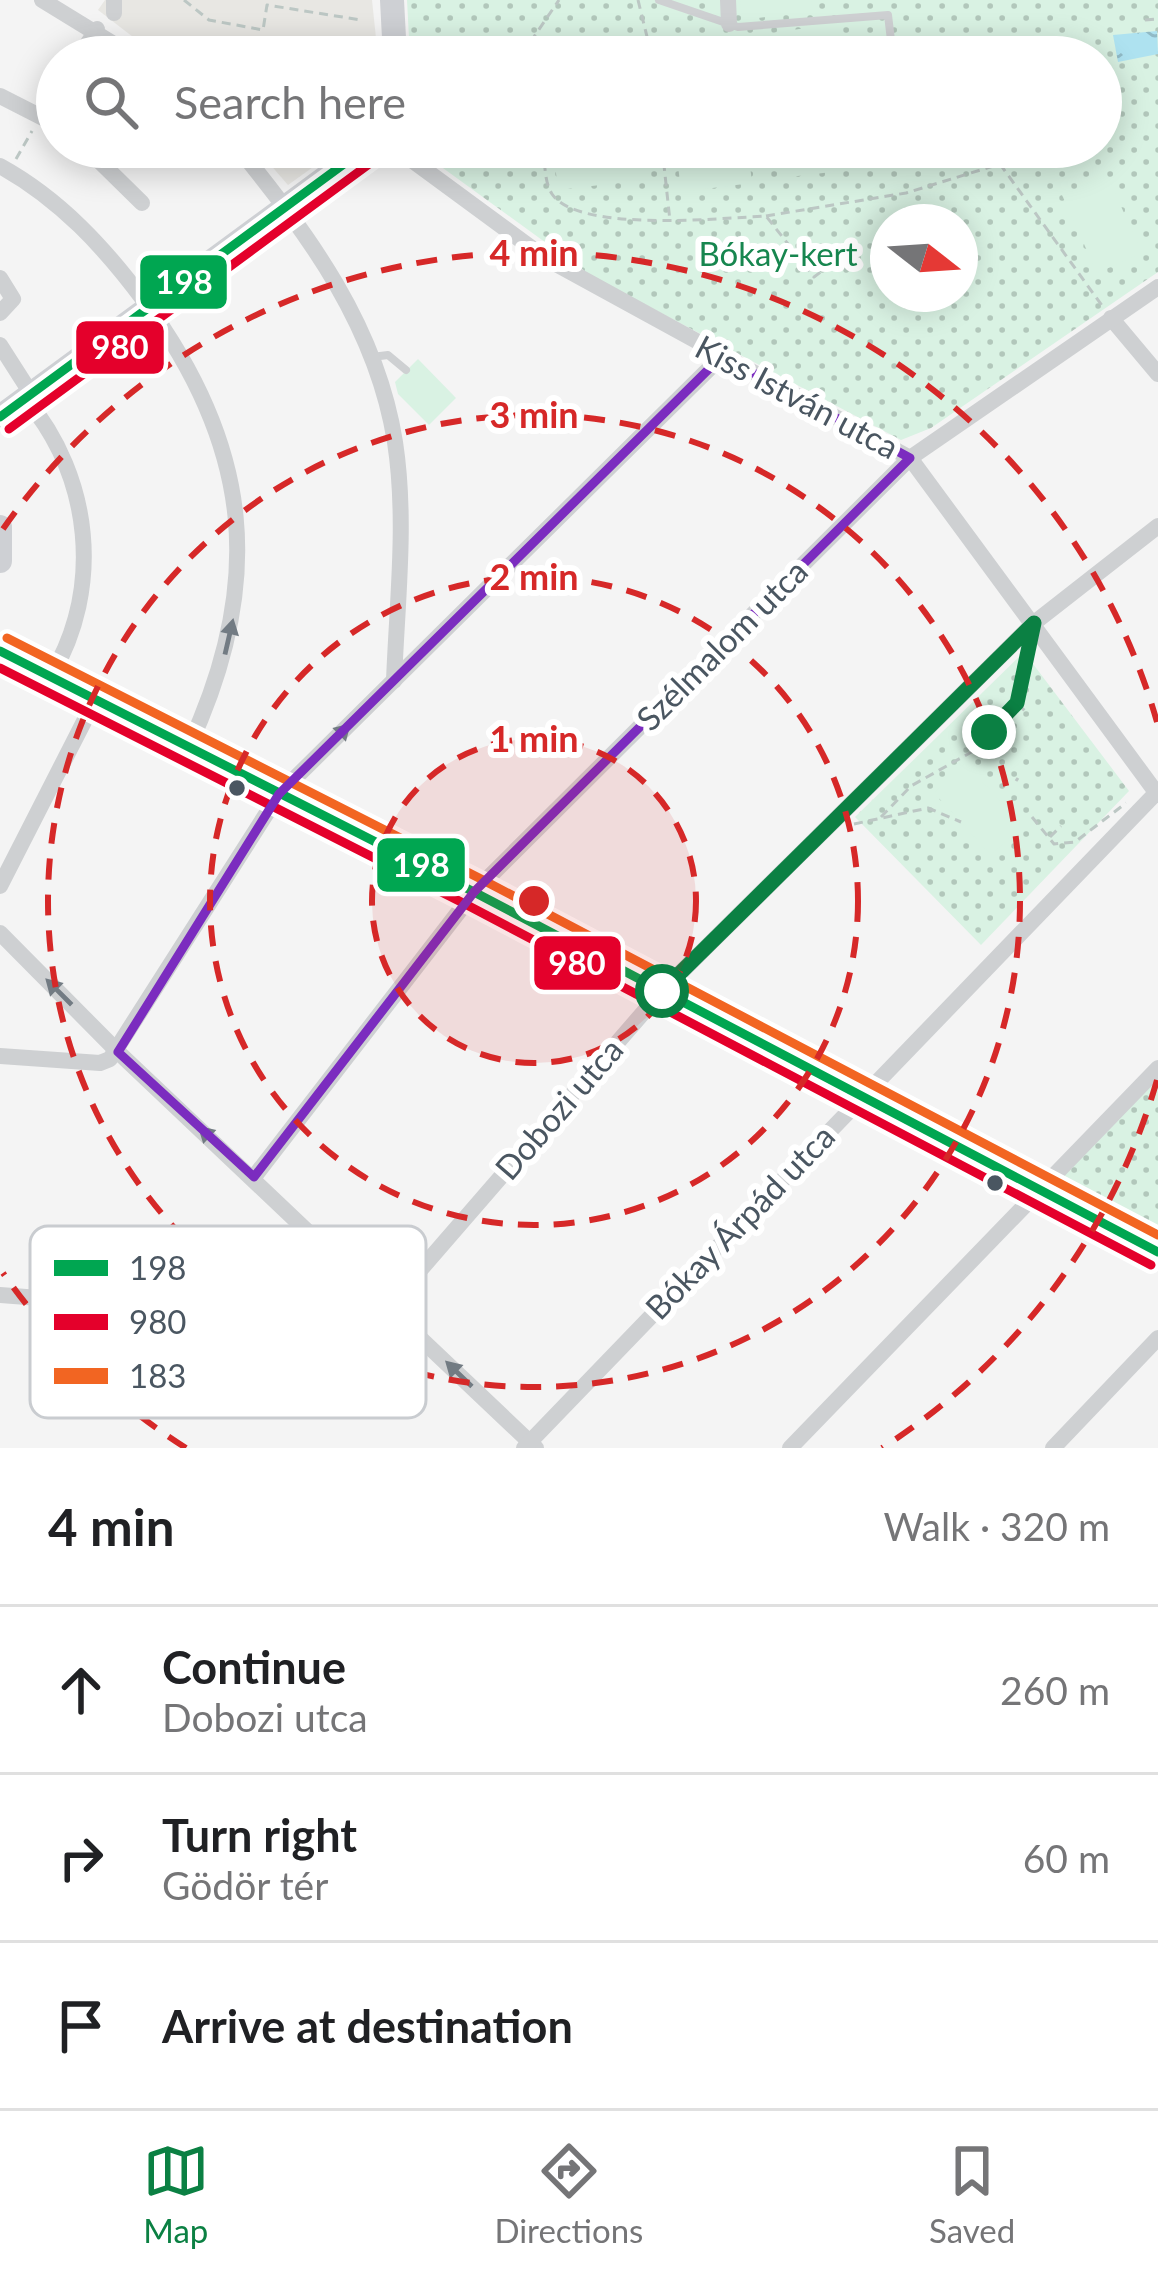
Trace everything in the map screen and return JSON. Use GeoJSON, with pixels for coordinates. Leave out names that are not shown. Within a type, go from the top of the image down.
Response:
{"type":"FeatureCollection","features":[{"type":"Feature","properties":{"kind":"main road"},"geometry":{"type":"LineString","coordinates":[[392,0],[394,36]]}},
{"type":"Feature","properties":{"kind":"main road"},"geometry":{"type":"LineString","coordinates":[[0,418],[339,168]]}},
{"type":"Feature","properties":{"kind":"main road"},"geometry":{"type":"LineString","coordinates":[[0,527],[0,561]]}},
{"type":"Feature","properties":{"kind":"main road"},"geometry":{"type":"LineString","coordinates":[[0,651],[474,892],[1158,1252]]}},
{"type":"Feature","properties":{"kind":"street"},"geometry":{"type":"LineString","coordinates":[[42,0],[106,36]]}},
{"type":"Feature","properties":{"kind":"street"},"geometry":{"type":"LineString","coordinates":[[728,0],[729,24]]}},
{"type":"Feature","properties":{"kind":"street"},"geometry":{"type":"LineString","coordinates":[[92,36],[97,29]]}},
{"type":"Feature","properties":{"kind":"street"},"geometry":{"type":"LineString","coordinates":[[0,96],[36,113]]}},
{"type":"Feature","properties":{"kind":"street"},"geometry":{"type":"LineString","coordinates":[[4,168],[87,230],[149,309],[214,416],[235,499],[236,602],[226,652],[189,746]]}},
{"type":"Feature","properties":{"kind":"street"},"geometry":{"type":"LineString","coordinates":[[106,168],[142,203]]}},
{"type":"Feature","properties":{"kind":"street"},"geometry":{"type":"LineString","coordinates":[[254,168],[338,283],[371,357],[390,419],[398,475],[394,681]]}},
{"type":"Feature","properties":{"kind":"street","name":"Kiss István utca"},"geometry":{"type":"LineString","coordinates":[[422,168],[545,259],[910,458],[1157,793]]}},
{"type":"Feature","properties":{"kind":"street"},"geometry":{"type":"LineString","coordinates":[[0,278],[13,299],[0,313]]}},
{"type":"Feature","properties":{"kind":"street","name":"Szélmalom utca"},"geometry":{"type":"LineString","coordinates":[[254,1177],[474,892],[910,458],[1158,286]]}},
{"type":"Feature","properties":{"kind":"street"},"geometry":{"type":"LineString","coordinates":[[1111,318],[1158,374]]}},
{"type":"Feature","properties":{"kind":"street"},"geometry":{"type":"LineString","coordinates":[[0,345],[72,473],[81,526],[81,610],[51,676]]}},
{"type":"Feature","properties":{"kind":"street"},"geometry":{"type":"LineString","coordinates":[[0,1056],[100,1064],[118,1052],[279,794],[722,356]]}},
{"type":"Feature","properties":{"kind":"street","name":"Dobozi utca"},"geometry":{"type":"LineString","coordinates":[[426,1270],[662,991],[1035,625],[1158,526]]}},
{"type":"Feature","properties":{"kind":"street"},"geometry":{"type":"LineString","coordinates":[[0,886],[95,700]]}},
{"type":"Feature","properties":{"kind":"street","name":"Bókay Árpád utca"},"geometry":{"type":"LineString","coordinates":[[530,1446],[861,1095],[1157,793]]}},
{"type":"Feature","properties":{"kind":"street"},"geometry":{"type":"LineString","coordinates":[[0,933],[118,1052],[305,1226]]}},
{"type":"Feature","properties":{"kind":"street"},"geometry":{"type":"LineString","coordinates":[[790,1448],[1037,1187],[1158,1068]]}},
{"type":"Feature","properties":{"kind":"street"},"geometry":{"type":"LineString","coordinates":[[0,1295],[30,1297]]}},
{"type":"Feature","properties":{"kind":"street"},"geometry":{"type":"LineString","coordinates":[[1053,1448],[1158,1338]]}},
{"type":"Feature","properties":{"kind":"street"},"geometry":{"type":"LineString","coordinates":[[426,1344],[530,1446]]}},
{"type":"Feature","properties":{"kind":"lane"},"geometry":{"type":"LineString","coordinates":[[659,0],[729,24],[888,15],[890,36]]}},
{"type":"Feature","properties":{"kind":"lane"},"geometry":{"type":"LineString","coordinates":[[371,357],[388,355],[406,370]]}},
{"type":"Feature","properties":{"kind":"path"},"geometry":{"type":"LineString","coordinates":[[184,0],[209,20],[263,30],[267,4],[361,20]]}},
{"type":"Feature","properties":{"kind":"path"},"geometry":{"type":"LineString","coordinates":[[535,36],[560,0]]}},
{"type":"Feature","properties":{"kind":"path"},"geometry":{"type":"LineString","coordinates":[[638,0],[647,36]]}},
{"type":"Feature","properties":{"kind":"path"},"geometry":{"type":"LineString","coordinates":[[1145,20],[1158,19]]}},
{"type":"Feature","properties":{"kind":"path"},"geometry":{"type":"LineString","coordinates":[[4,168],[36,135]]}},
{"type":"Feature","properties":{"kind":"path"},"geometry":{"type":"LineString","coordinates":[[546,168],[548,189],[565,205],[616,220],[670,221],[766,216],[906,193],[987,168]]}},
{"type":"Feature","properties":{"kind":"path"},"geometry":{"type":"LineString","coordinates":[[664,168],[670,221]]}},
{"type":"Feature","properties":{"kind":"path"},"geometry":{"type":"LineString","coordinates":[[1003,168],[1111,318]]}},
{"type":"Feature","properties":{"kind":"path"},"geometry":{"type":"LineString","coordinates":[[766,216],[814,277],[846,254]]}},
{"type":"Feature","properties":{"kind":"path"},"geometry":{"type":"LineString","coordinates":[[881,818],[911,786],[983,745],[1017,703],[1035,625]]}},
{"type":"Feature","properties":{"kind":"path"},"geometry":{"type":"LineString","coordinates":[[1017,703],[1027,712]]}},
{"type":"Feature","properties":{"kind":"path"},"geometry":{"type":"LineString","coordinates":[[979,718],[989,732]]}},
{"type":"Feature","properties":{"kind":"path"},"geometry":{"type":"LineString","coordinates":[[1032,817],[1054,844],[1075,842],[1121,805],[1157,793]]}},
{"type":"Feature","properties":{"kind":"path"},"geometry":{"type":"LineString","coordinates":[[848,825],[928,808],[961,822]]}},
{"type":"Feature","properties":{"kind":"path"},"geometry":{"type":"LineString","coordinates":[[1049,838],[1061,826]]}},
{"type":"Feature","properties":{"kind":"highlighted area"},"geometry":{"type":"Polygon","coordinates":[[[722,356],[910,458],[474,892],[254,1177],[118,1052],[279,794],[722,356]]]}},
{"type":"Feature","properties":{"kind":"shaded area"},"geometry":{"type":"Polygon","coordinates":[[[105,0],[372,0],[376,36],[132,36],[98,10],[105,0]]]}},
{"type":"Feature","properties":{"kind":"shaded area"},"geometry":{"type":"Polygon","coordinates":[[[273,168],[312,168],[288,185],[273,168]]]}},
{"type":"Feature","properties":{"kind":"green space","name":"Bókay-kert"},"geometry":{"type":"Polygon","coordinates":[[[407,0],[1158,0],[1158,272],[931,428],[901,440],[593,277],[443,168],[1122,168],[1122,36],[409,36],[407,0]]]}},
{"type":"Feature","properties":{"kind":"green space"},"geometry":{"type":"Polygon","coordinates":[[[740,0],[811,0],[813,11],[742,20],[740,0]]]}},
{"type":"Feature","properties":{"kind":"green space"},"geometry":{"type":"Polygon","coordinates":[[[826,25],[828,36],[758,36],[826,25]]]}},
{"type":"Feature","properties":{"kind":"green space"},"geometry":{"type":"Polygon","coordinates":[[[555,168],[650,168],[651,179],[558,190],[555,168]]]}},
{"type":"Feature","properties":{"kind":"green space"},"geometry":{"type":"Polygon","coordinates":[[[678,168],[750,168],[752,183],[681,192],[678,168]]]}},
{"type":"Feature","properties":{"kind":"green space"},"geometry":{"type":"Polygon","coordinates":[[[780,168],[857,168],[857,169],[781,178],[780,168]]]}},
{"type":"Feature","properties":{"kind":"green space"},"geometry":{"type":"Polygon","coordinates":[[[1107,175],[1142,253],[1097,273],[1062,195],[1107,175]]]}},
{"type":"Feature","properties":{"kind":"green space"},"geometry":{"type":"Polygon","coordinates":[[[418,359],[456,398],[429,425],[398,394],[395,382],[418,359]]]}},
{"type":"Feature","properties":{"kind":"green space"},"geometry":{"type":"Polygon","coordinates":[[[1024,652],[1129,791],[981,945],[855,817],[1024,652]]]}},
{"type":"Feature","properties":{"kind":"green space"},"geometry":{"type":"Polygon","coordinates":[[[965,763],[1023,825],[991,855],[934,793],[965,763]]]}},
{"type":"Feature","properties":{"kind":"green space"},"geometry":{"type":"Polygon","coordinates":[[[1158,1078],[1158,1240],[1053,1185],[1158,1078]]]}},
{"type":"Feature","properties":{"kind":"water"},"geometry":{"type":"Polygon","coordinates":[[[1157,31],[1158,54],[1122,61],[1122,36],[1113,35],[1157,31]]]}},
{"type":"Feature","properties":{"kind":"transit line","name":"198"},"geometry":{"type":"LineString","coordinates":[[0,417],[338,168]]}},
{"type":"Feature","properties":{"kind":"transit line","name":"980"},"geometry":{"type":"LineString","coordinates":[[9,429],[364,168]]}},
{"type":"Feature","properties":{"kind":"transit line","name":"183"},"geometry":{"type":"LineString","coordinates":[[7,638],[481,879],[1158,1235]]}},
{"type":"Feature","properties":{"kind":"transit line","name":"198"},"geometry":{"type":"LineString","coordinates":[[0,651],[474,892],[1158,1252]]}},
{"type":"Feature","properties":{"kind":"transit line","name":"980"},"geometry":{"type":"LineString","coordinates":[[0,668],[467,905],[1151,1265]]}},
{"type":"Feature","properties":{"kind":"route"},"geometry":{"type":"LineString","coordinates":[[662,991],[1034,623],[1037,627],[1017,703],[992,723],[989,732]]}}]}
